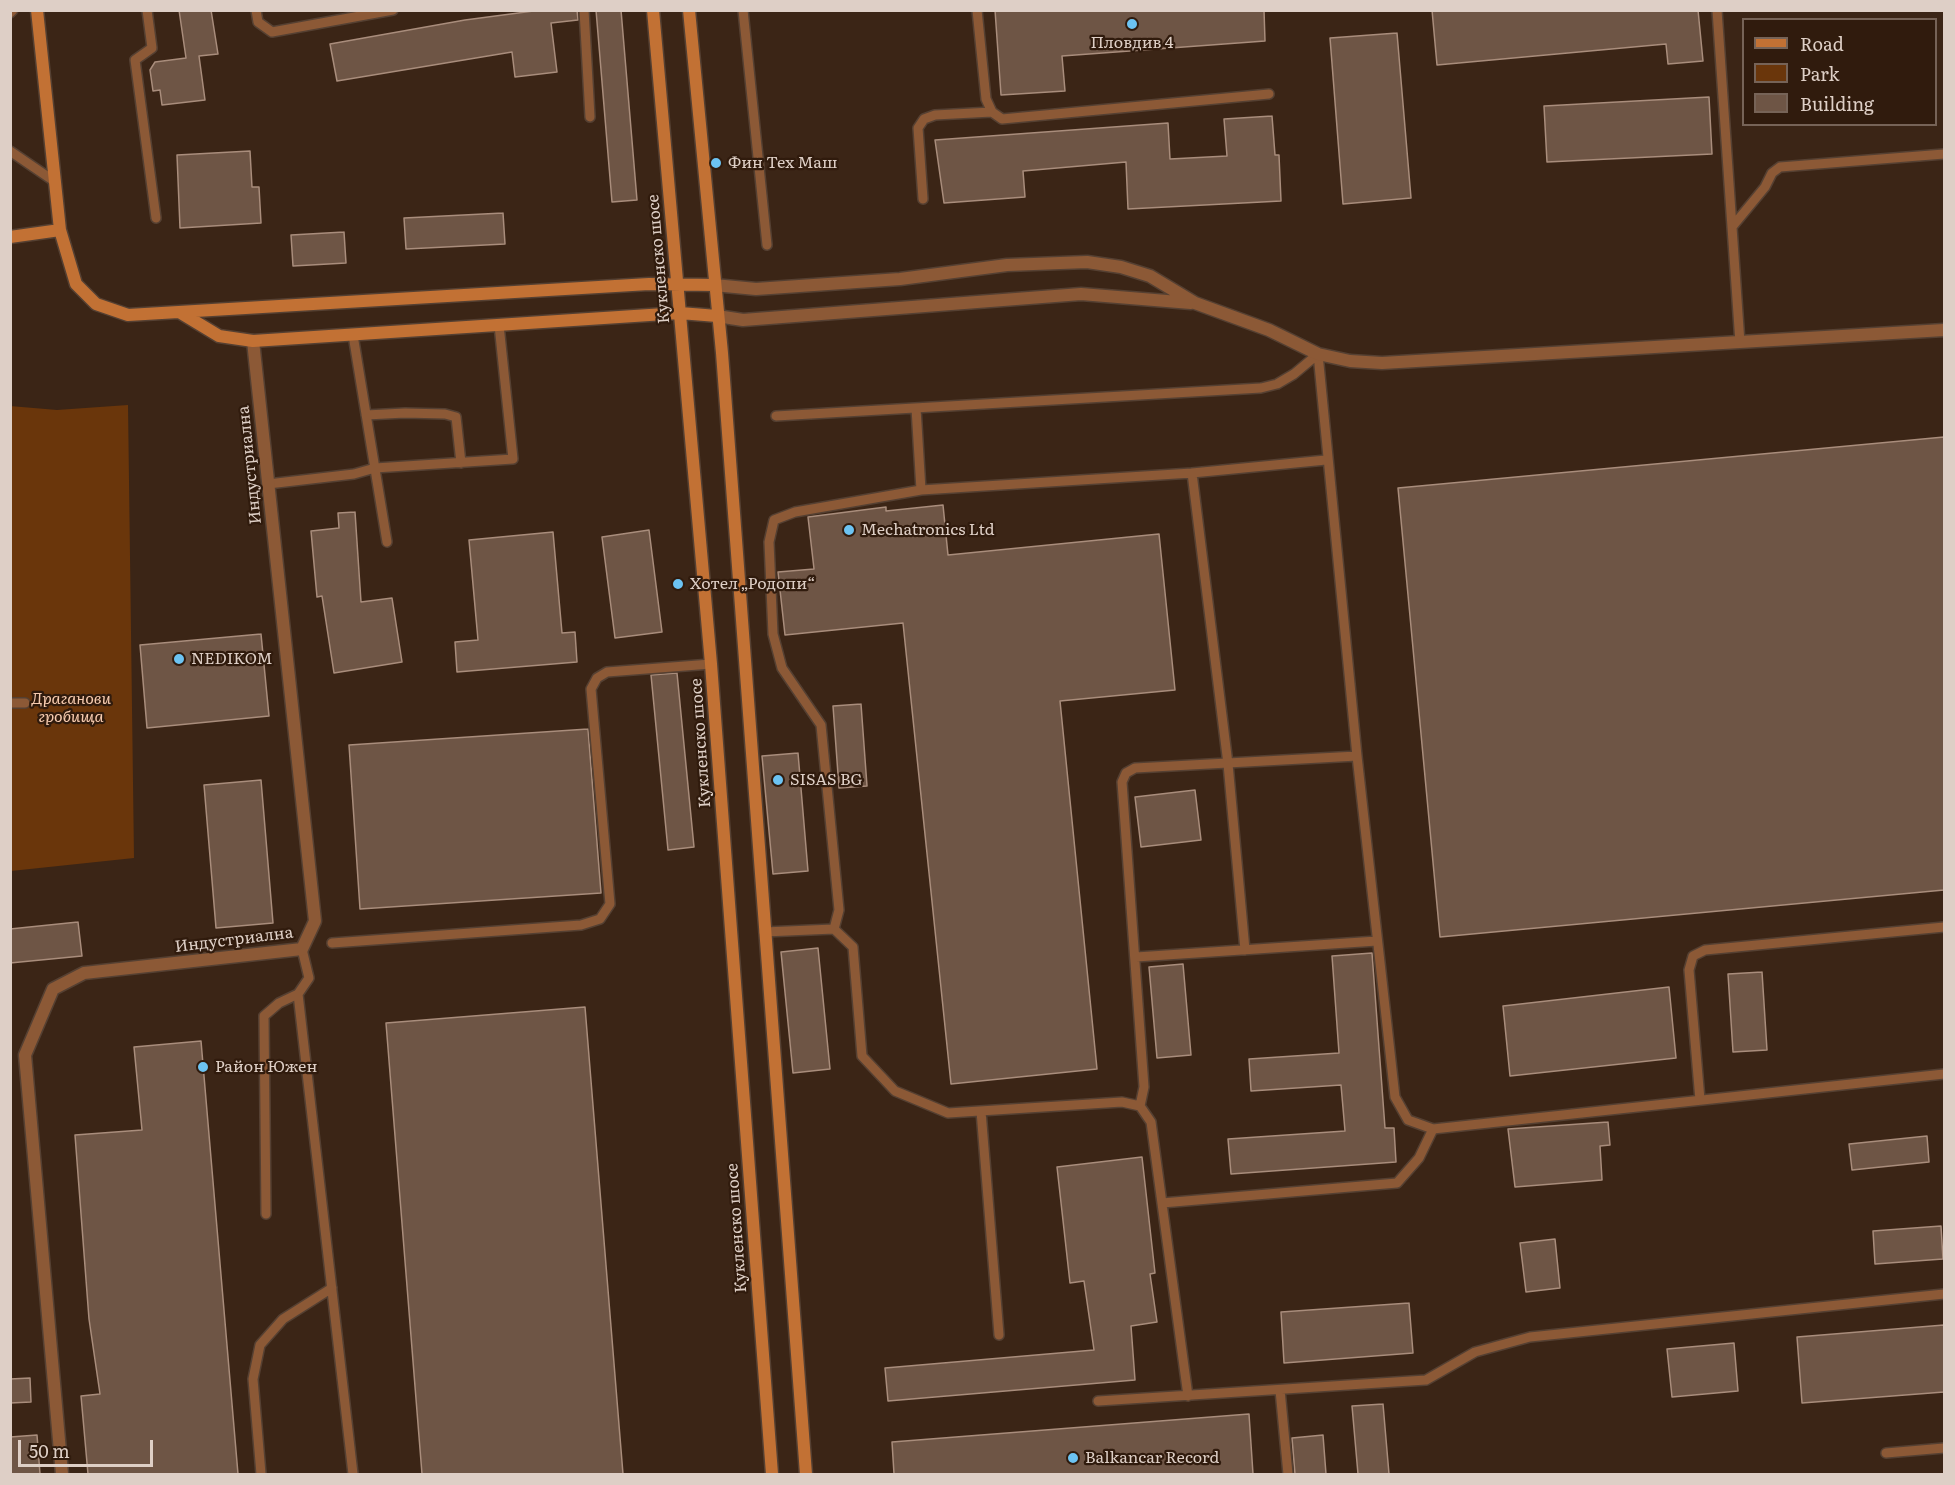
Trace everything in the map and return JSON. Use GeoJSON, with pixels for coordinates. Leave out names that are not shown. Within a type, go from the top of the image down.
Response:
{"type":"FeatureCollection","features":[{"type":"Feature","properties":{"kind":"main road"},"geometry":{"type":"LineString","coordinates":[[37,10],[60,230],[76,284],[96,304],[128,315],[677,283],[714,285]]}},
{"type":"Feature","properties":{"kind":"main road","name":"Кукленско шосе"},"geometry":{"type":"LineString","coordinates":[[653,10],[711,664],[772,1474]]}},
{"type":"Feature","properties":{"kind":"main road"},"geometry":{"type":"LineString","coordinates":[[689,10],[723,362],[806,1474]]}},
{"type":"Feature","properties":{"kind":"main road"},"geometry":{"type":"LineString","coordinates":[[10,237],[60,230]]}},
{"type":"Feature","properties":{"kind":"main road"},"geometry":{"type":"LineString","coordinates":[[180,313],[219,336],[253,341],[680,313],[717,316]]}},
{"type":"Feature","properties":{"kind":"street"},"geometry":{"type":"LineString","coordinates":[[714,285],[741,289],[778,288],[900,279],[1007,265],[1087,262],[1121,267],[1150,276],[1195,303],[1269,330],[1318,354],[1350,361],[1383,363],[1944,330]]}},
{"type":"Feature","properties":{"kind":"street"},"geometry":{"type":"LineString","coordinates":[[717,316],[742,320],[1081,294],[1195,303]]}},
{"type":"Feature","properties":{"kind":"street","name":"Индустриална"},"geometry":{"type":"LineString","coordinates":[[62,1474],[25,1055],[53,989],[84,973],[302,949],[315,921],[253,341]]}},
{"type":"Feature","properties":{"kind":"lane"},"geometry":{"type":"LineString","coordinates":[[147,10],[152,48],[135,60],[156,218]]}},
{"type":"Feature","properties":{"kind":"lane"},"geometry":{"type":"LineString","coordinates":[[256,10],[258,22],[272,32],[393,10]]}},
{"type":"Feature","properties":{"kind":"lane"},"geometry":{"type":"LineString","coordinates":[[584,10],[590,117]]}},
{"type":"Feature","properties":{"kind":"lane"},"geometry":{"type":"LineString","coordinates":[[743,10],[767,245]]}},
{"type":"Feature","properties":{"kind":"lane"},"geometry":{"type":"LineString","coordinates":[[977,10],[986,99],[992,111],[1002,119],[1269,94]]}},
{"type":"Feature","properties":{"kind":"lane"},"geometry":{"type":"LineString","coordinates":[[1717,10],[1740,343]]}},
{"type":"Feature","properties":{"kind":"lane"},"geometry":{"type":"LineString","coordinates":[[922,199],[918,128],[924,119],[935,115],[992,111]]}},
{"type":"Feature","properties":{"kind":"lane"},"geometry":{"type":"LineString","coordinates":[[10,151],[54,180]]}},
{"type":"Feature","properties":{"kind":"lane"},"geometry":{"type":"LineString","coordinates":[[1732,227],[1765,187],[1772,173],[1780,167],[1944,154]]}},
{"type":"Feature","properties":{"kind":"lane"},"geometry":{"type":"LineString","coordinates":[[268,484],[354,474],[375,468],[513,459],[499,325]]}},
{"type":"Feature","properties":{"kind":"lane"},"geometry":{"type":"LineString","coordinates":[[353,335],[387,542]]}},
{"type":"Feature","properties":{"kind":"lane"},"geometry":{"type":"LineString","coordinates":[[776,416],[1261,388],[1277,384],[1318,354]]}},
{"type":"Feature","properties":{"kind":"lane"},"geometry":{"type":"LineString","coordinates":[[1318,354],[1326,460],[1395,1097],[1408,1120],[1432,1129],[1944,1074]]}},
{"type":"Feature","properties":{"kind":"lane"},"geometry":{"type":"LineString","coordinates":[[916,408],[921,490]]}},
{"type":"Feature","properties":{"kind":"lane"},"geometry":{"type":"LineString","coordinates":[[366,415],[415,413],[445,414],[456,417],[461,463]]}},
{"type":"Feature","properties":{"kind":"lane"},"geometry":{"type":"LineString","coordinates":[[834,928],[839,910],[821,725],[782,668],[773,634],[769,542],[774,520],[795,512],[921,490],[1192,473],[1326,460]]}},
{"type":"Feature","properties":{"kind":"lane"},"geometry":{"type":"LineString","coordinates":[[1192,473],[1228,764],[1245,950]]}},
{"type":"Feature","properties":{"kind":"lane"},"geometry":{"type":"LineString","coordinates":[[332,943],[581,925],[600,919],[610,904],[591,689],[597,678],[607,672],[711,664]]}},
{"type":"Feature","properties":{"kind":"lane"},"geometry":{"type":"LineString","coordinates":[[10,702],[25,703]]}},
{"type":"Feature","properties":{"kind":"lane"},"geometry":{"type":"LineString","coordinates":[[1140,1106],[1144,1087],[1137,957],[1122,782],[1126,773],[1135,768],[1357,756]]}},
{"type":"Feature","properties":{"kind":"lane"},"geometry":{"type":"LineString","coordinates":[[1700,1100],[1689,970],[1694,956],[1705,950],[1944,927]]}},
{"type":"Feature","properties":{"kind":"lane"},"geometry":{"type":"LineString","coordinates":[[764,932],[834,928],[853,947],[862,1056],[895,1091],[948,1113],[1122,1102],[1140,1106],[1151,1122],[1188,1395]]}},
{"type":"Feature","properties":{"kind":"lane"},"geometry":{"type":"LineString","coordinates":[[1137,957],[1377,941]]}},
{"type":"Feature","properties":{"kind":"lane"},"geometry":{"type":"LineString","coordinates":[[266,1214],[264,1016],[279,1003],[298,994],[309,978],[308,965],[302,949]]}},
{"type":"Feature","properties":{"kind":"lane"},"geometry":{"type":"LineString","coordinates":[[298,994],[353,1474]]}},
{"type":"Feature","properties":{"kind":"lane"},"geometry":{"type":"LineString","coordinates":[[981,1111],[999,1335]]}},
{"type":"Feature","properties":{"kind":"lane"},"geometry":{"type":"LineString","coordinates":[[1162,1203],[1397,1183],[1419,1158],[1432,1129]]}},
{"type":"Feature","properties":{"kind":"lane"},"geometry":{"type":"LineString","coordinates":[[261,1474],[253,1379],[260,1345],[284,1319],[332,1288]]}},
{"type":"Feature","properties":{"kind":"lane"},"geometry":{"type":"LineString","coordinates":[[1098,1401],[1426,1380],[1474,1352],[1530,1337],[1944,1294]]}},
{"type":"Feature","properties":{"kind":"lane"},"geometry":{"type":"LineString","coordinates":[[1280,1390],[1288,1474]]}},
{"type":"Feature","properties":{"kind":"lane"},"geometry":{"type":"LineString","coordinates":[[1887,1453],[1944,1448]]}},
{"type":"Feature","properties":{"kind":"green space","name":"Драганови гробища"},"geometry":{"type":"Polygon","coordinates":[[[128,405],[134,858],[11,871],[10,406],[57,410],[128,405]]]}},
{"type":"Feature","properties":{"kind":"building"},"geometry":{"type":"Polygon","coordinates":[[[179,10],[211,10],[218,54],[199,56],[205,100],[162,105],[160,90],[153,91],[150,70],[155,62],[186,58],[179,10]]]}},
{"type":"Feature","properties":{"kind":"building"},"geometry":{"type":"Polygon","coordinates":[[[541,10],[577,10],[578,20],[551,23],[557,72],[515,77],[512,52],[337,81],[330,44],[465,20],[541,10]]]}},
{"type":"Feature","properties":{"kind":"building"},"geometry":{"type":"Polygon","coordinates":[[[596,10],[621,10],[637,200],[612,202],[596,10]]]}},
{"type":"Feature","properties":{"kind":"building"},"geometry":{"type":"Polygon","coordinates":[[[995,10],[1264,10],[1265,41],[1062,56],[1065,91],[1001,95],[995,10]]]}},
{"type":"Feature","properties":{"kind":"building"},"geometry":{"type":"Polygon","coordinates":[[[1432,10],[1698,10],[1703,61],[1668,64],[1666,44],[1437,65],[1432,10]]]}},
{"type":"Feature","properties":{"kind":"building"},"geometry":{"type":"Polygon","coordinates":[[[1397,33],[1411,198],[1343,204],[1330,38],[1397,33]]]}},
{"type":"Feature","properties":{"kind":"building"},"geometry":{"type":"Polygon","coordinates":[[[1709,97],[1712,154],[1547,162],[1544,106],[1709,97]]]}},
{"type":"Feature","properties":{"kind":"building"},"geometry":{"type":"Polygon","coordinates":[[[1272,116],[1275,155],[1279,155],[1281,201],[1128,209],[1126,162],[1023,171],[1025,197],[944,203],[935,140],[1168,123],[1170,159],[1227,156],[1224,119],[1272,116]]]}},
{"type":"Feature","properties":{"kind":"building"},"geometry":{"type":"Polygon","coordinates":[[[250,151],[252,187],[259,187],[261,223],[180,228],[177,155],[250,151]]]}},
{"type":"Feature","properties":{"kind":"building"},"geometry":{"type":"Polygon","coordinates":[[[503,213],[505,244],[406,249],[404,218],[503,213]]]}},
{"type":"Feature","properties":{"kind":"building"},"geometry":{"type":"Polygon","coordinates":[[[344,232],[346,263],[293,266],[291,235],[344,232]]]}},
{"type":"Feature","properties":{"kind":"building"},"geometry":{"type":"Polygon","coordinates":[[[1944,437],[1944,890],[1440,937],[1398,488],[1944,437]]]}},
{"type":"Feature","properties":{"kind":"building"},"geometry":{"type":"Polygon","coordinates":[[[943,505],[948,555],[1159,534],[1175,690],[1060,701],[1097,1069],[951,1084],[903,623],[785,635],[778,572],[814,569],[808,517],[886,507],[886,511],[943,505]]]}},
{"type":"Feature","properties":{"kind":"building"},"geometry":{"type":"Polygon","coordinates":[[[355,512],[361,602],[392,598],[402,662],[334,673],[322,596],[317,597],[311,531],[339,528],[338,513],[355,512]]]}},
{"type":"Feature","properties":{"kind":"building"},"geometry":{"type":"Polygon","coordinates":[[[649,530],[662,632],[615,638],[602,537],[649,530]]]}},
{"type":"Feature","properties":{"kind":"building"},"geometry":{"type":"Polygon","coordinates":[[[553,532],[562,633],[575,632],[577,662],[457,672],[455,642],[478,640],[469,540],[553,532]]]}},
{"type":"Feature","properties":{"kind":"building"},"geometry":{"type":"Polygon","coordinates":[[[261,634],[269,716],[147,728],[140,645],[261,634]]]}},
{"type":"Feature","properties":{"kind":"building"},"geometry":{"type":"Polygon","coordinates":[[[677,673],[694,847],[668,850],[651,675],[677,673]]]}},
{"type":"Feature","properties":{"kind":"building"},"geometry":{"type":"Polygon","coordinates":[[[861,704],[867,786],[839,788],[833,706],[861,704]]]}},
{"type":"Feature","properties":{"kind":"building"},"geometry":{"type":"Polygon","coordinates":[[[588,729],[601,893],[360,909],[349,745],[588,729]]]}},
{"type":"Feature","properties":{"kind":"building"},"geometry":{"type":"Polygon","coordinates":[[[798,753],[808,871],[773,874],[762,756],[798,753]]]}},
{"type":"Feature","properties":{"kind":"building"},"geometry":{"type":"Polygon","coordinates":[[[261,780],[273,923],[216,928],[204,785],[261,780]]]}},
{"type":"Feature","properties":{"kind":"building"},"geometry":{"type":"Polygon","coordinates":[[[1195,790],[1201,840],[1141,847],[1135,797],[1195,790]]]}},
{"type":"Feature","properties":{"kind":"building"},"geometry":{"type":"Polygon","coordinates":[[[78,922],[82,956],[10,963],[10,929],[78,922]]]}},
{"type":"Feature","properties":{"kind":"building"},"geometry":{"type":"Polygon","coordinates":[[[818,948],[830,1069],[793,1073],[781,952],[818,948]]]}},
{"type":"Feature","properties":{"kind":"building"},"geometry":{"type":"Polygon","coordinates":[[[1372,953],[1385,1128],[1394,1128],[1396,1162],[1231,1174],[1228,1139],[1345,1131],[1341,1085],[1251,1091],[1249,1059],[1339,1053],[1332,956],[1372,953]]]}},
{"type":"Feature","properties":{"kind":"building"},"geometry":{"type":"Polygon","coordinates":[[[1183,964],[1191,1055],[1157,1058],[1149,967],[1183,964]]]}},
{"type":"Feature","properties":{"kind":"building"},"geometry":{"type":"Polygon","coordinates":[[[1762,972],[1767,1050],[1733,1052],[1728,974],[1762,972]]]}},
{"type":"Feature","properties":{"kind":"building"},"geometry":{"type":"Polygon","coordinates":[[[1669,987],[1676,1058],[1510,1076],[1503,1006],[1669,987]]]}},
{"type":"Feature","properties":{"kind":"building"},"geometry":{"type":"Polygon","coordinates":[[[585,1007],[623,1474],[422,1474],[386,1023],[585,1007]]]}},
{"type":"Feature","properties":{"kind":"building"},"geometry":{"type":"Polygon","coordinates":[[[201,1041],[238,1474],[88,1474],[81,1396],[100,1394],[89,1319],[75,1135],[142,1130],[134,1047],[201,1041]]]}},
{"type":"Feature","properties":{"kind":"building"},"geometry":{"type":"Polygon","coordinates":[[[1608,1122],[1610,1145],[1600,1146],[1602,1180],[1515,1187],[1508,1129],[1608,1122]]]}},
{"type":"Feature","properties":{"kind":"building"},"geometry":{"type":"Polygon","coordinates":[[[1927,1136],[1929,1162],[1852,1170],[1849,1144],[1927,1136]]]}},
{"type":"Feature","properties":{"kind":"building"},"geometry":{"type":"Polygon","coordinates":[[[1142,1157],[1155,1273],[1150,1274],[1157,1322],[1131,1326],[1135,1380],[888,1401],[885,1368],[1094,1350],[1084,1281],[1070,1283],[1057,1167],[1142,1157]]]}},
{"type":"Feature","properties":{"kind":"building"},"geometry":{"type":"Polygon","coordinates":[[[1941,1226],[1943,1259],[1875,1264],[1873,1231],[1941,1226]]]}},
{"type":"Feature","properties":{"kind":"building"},"geometry":{"type":"Polygon","coordinates":[[[1555,1239],[1560,1288],[1526,1292],[1520,1243],[1555,1239]]]}},
{"type":"Feature","properties":{"kind":"building"},"geometry":{"type":"Polygon","coordinates":[[[1409,1303],[1413,1353],[1284,1363],[1281,1312],[1409,1303]]]}},
{"type":"Feature","properties":{"kind":"building"},"geometry":{"type":"Polygon","coordinates":[[[1944,1325],[1944,1392],[1802,1403],[1797,1337],[1944,1325]]]}},
{"type":"Feature","properties":{"kind":"building"},"geometry":{"type":"Polygon","coordinates":[[[1734,1343],[1738,1391],[1672,1397],[1667,1349],[1734,1343]]]}},
{"type":"Feature","properties":{"kind":"building"},"geometry":{"type":"Polygon","coordinates":[[[30,1378],[31,1402],[10,1403],[10,1379],[30,1378]]]}},
{"type":"Feature","properties":{"kind":"building"},"geometry":{"type":"Polygon","coordinates":[[[1383,1404],[1389,1474],[1358,1474],[1352,1406],[1383,1404]]]}},
{"type":"Feature","properties":{"kind":"building","name":"Balkancar Record"},"geometry":{"type":"Polygon","coordinates":[[[1249,1414],[1253,1474],[894,1474],[892,1442],[1249,1414]]]}},
{"type":"Feature","properties":{"kind":"building"},"geometry":{"type":"Polygon","coordinates":[[[37,1435],[40,1474],[10,1474],[10,1437],[37,1435]]]}},
{"type":"Feature","properties":{"kind":"building"},"geometry":{"type":"Polygon","coordinates":[[[1323,1435],[1326,1474],[1295,1474],[1292,1438],[1323,1435]]]}},
{"type":"Feature","properties":{"kind":"place","name":"Пловдив 4"},"geometry":{"type":"Point","coordinates":[1132,24]}},
{"type":"Feature","properties":{"kind":"place","name":"Фин Тех Маш"},"geometry":{"type":"Point","coordinates":[716,163]}},
{"type":"Feature","properties":{"kind":"place","name":"Mechatronics Ltd"},"geometry":{"type":"Point","coordinates":[849,530]}},
{"type":"Feature","properties":{"kind":"place","name":"Хотел „Родопи“"},"geometry":{"type":"Point","coordinates":[678,584]}},
{"type":"Feature","properties":{"kind":"place","name":"NEDIKOM"},"geometry":{"type":"Point","coordinates":[179,659]}},
{"type":"Feature","properties":{"kind":"place","name":"SISAS BG"},"geometry":{"type":"Point","coordinates":[778,780]}},
{"type":"Feature","properties":{"kind":"place","name":"Район Южен"},"geometry":{"type":"Point","coordinates":[203,1067]}},
{"type":"Feature","properties":{"kind":"place","name":"Balkancar Record"},"geometry":{"type":"Point","coordinates":[1073,1458]}}]}
